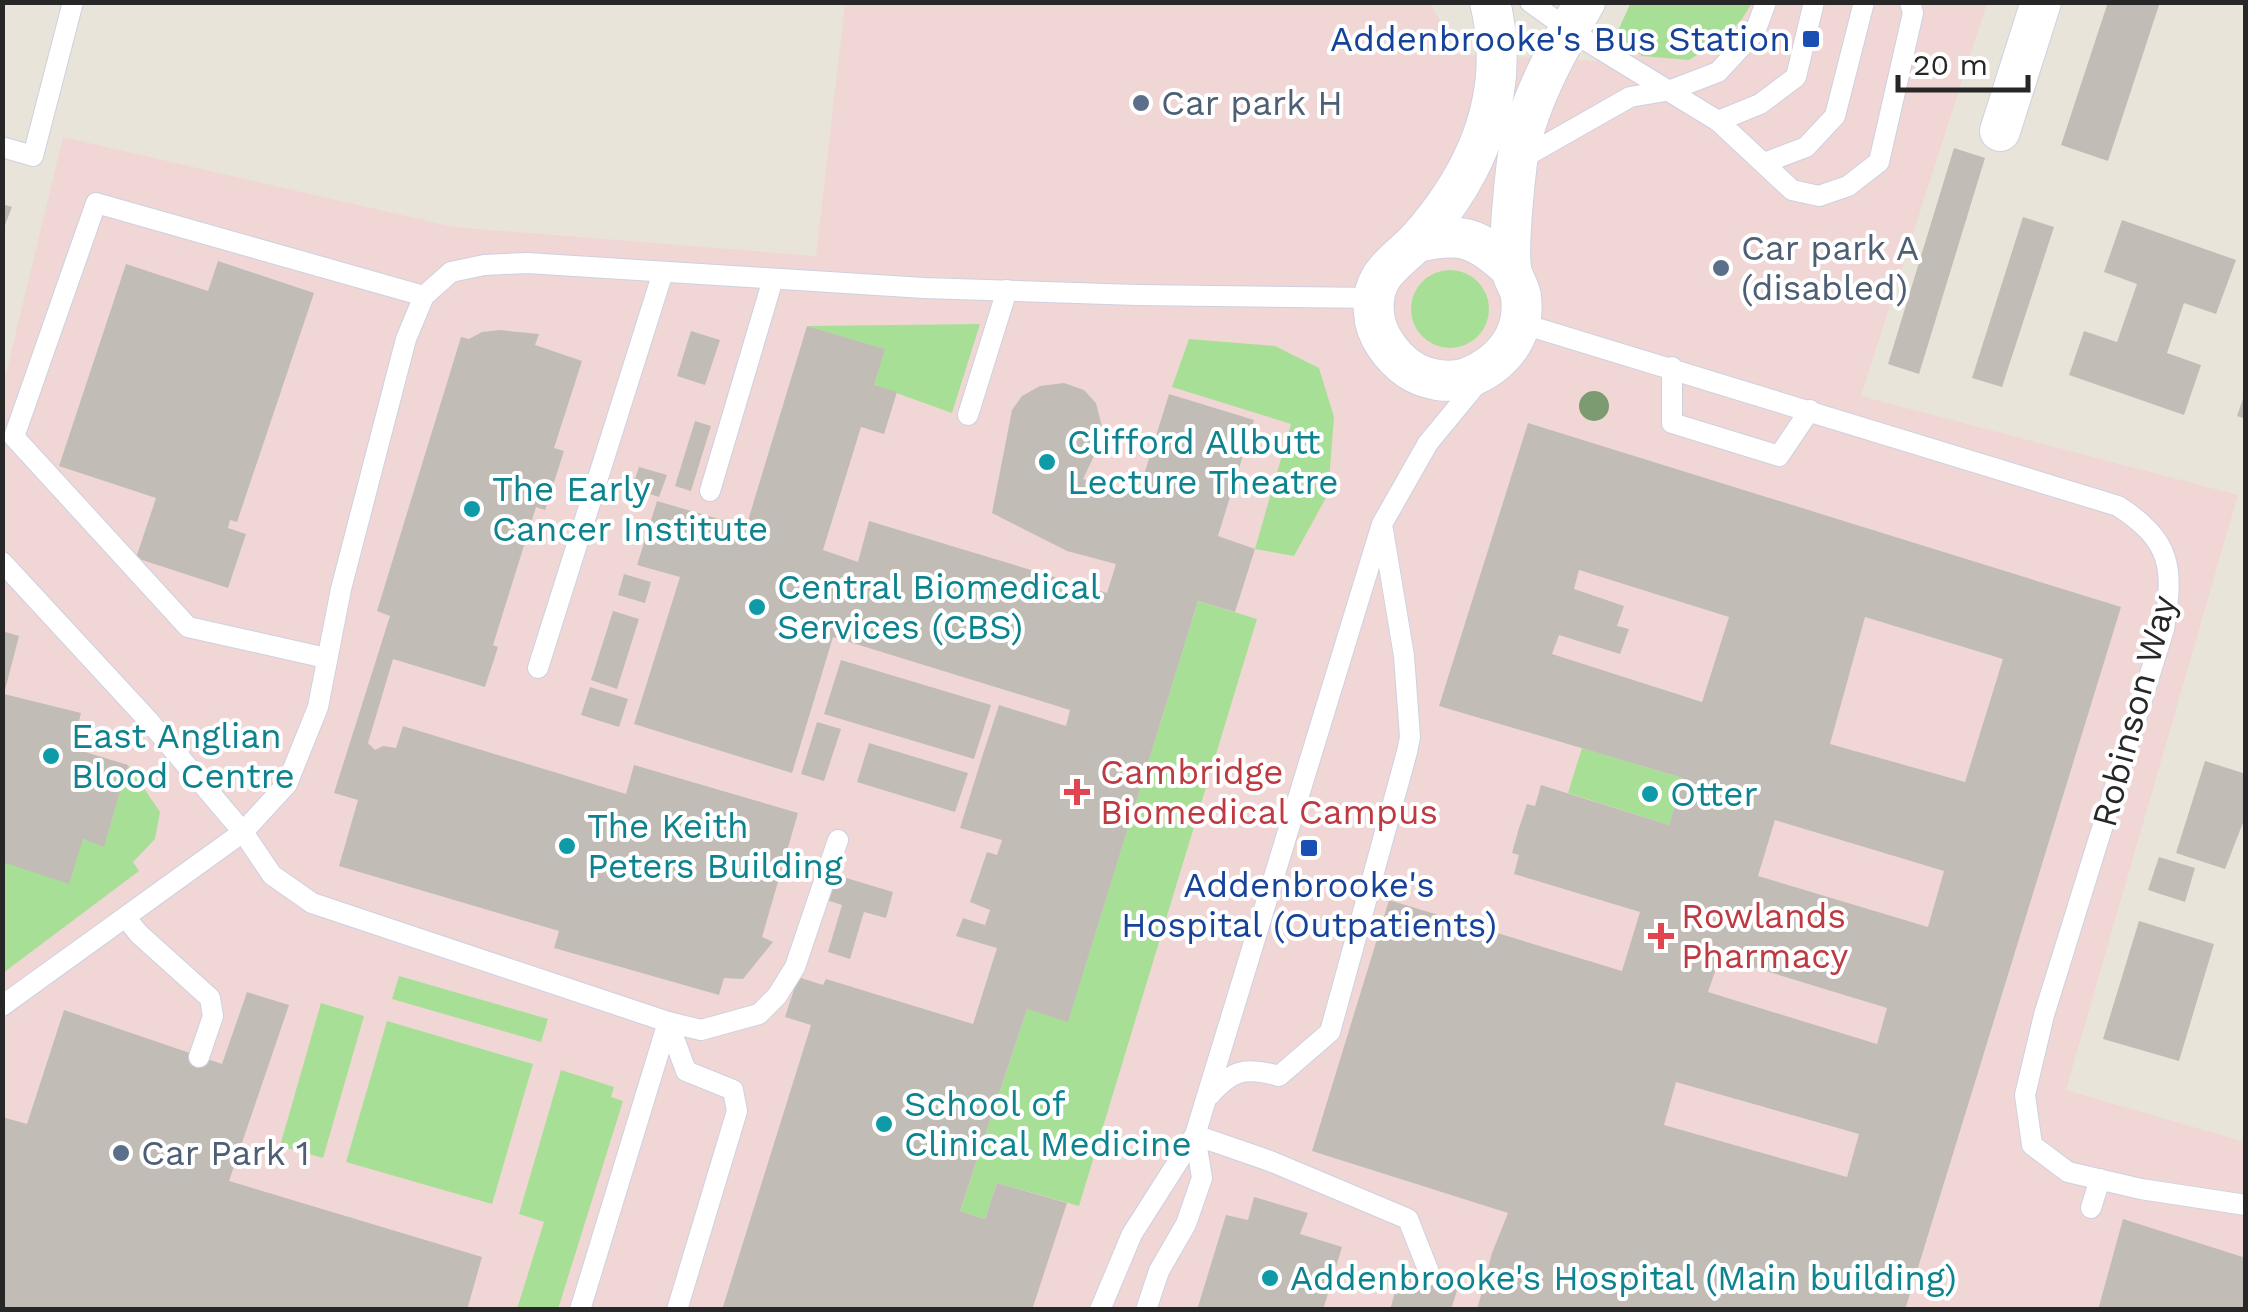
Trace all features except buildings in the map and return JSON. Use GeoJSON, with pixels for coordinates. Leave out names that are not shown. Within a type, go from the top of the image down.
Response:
{"type":"FeatureCollection","features":[{"type":"Feature","properties":{"kind":"street"},"geometry":{"type":"LineString","coordinates":[[1490,2],[1497,44],[1496,92],[1478,149],[1460,184],[1417,242],[1393,260],[1381,278],[1375,298],[1374,315],[1393,356],[1414,373],[1436,380],[1459,380],[1488,370],[1510,348],[1520,323],[1521,296],[1511,269],[1518,160],[1528,122],[1577,16]]}},
{"type":"Feature","properties":{"kind":"street"},"geometry":{"type":"LineString","coordinates":[[2000,132],[2041,2]]}},
{"type":"Feature","properties":{"kind":"street"},"geometry":{"type":"LineString","coordinates":[[1417,242],[1452,234],[1486,244],[1511,269]]}},
{"type":"Feature","properties":{"kind":"lane"},"geometry":{"type":"LineString","coordinates":[[2,147],[33,156],[73,2]]}},
{"type":"Feature","properties":{"kind":"lane"},"geometry":{"type":"LineString","coordinates":[[1530,2],[1577,16],[1671,90],[1718,120],[1792,190],[1819,196],[1848,186],[1878,162],[1913,13],[1910,2]]}},
{"type":"Feature","properties":{"kind":"lane"},"geometry":{"type":"LineString","coordinates":[[1518,160],[1630,97],[1671,90],[1718,72],[1755,32],[1766,2]]}},
{"type":"Feature","properties":{"kind":"lane"},"geometry":{"type":"LineString","coordinates":[[1718,120],[1760,104],[1796,77],[1814,2]]}},
{"type":"Feature","properties":{"kind":"lane"},"geometry":{"type":"LineString","coordinates":[[1764,163],[1806,146],[1834,116],[1864,2]]}},
{"type":"Feature","properties":{"kind":"lane"},"geometry":{"type":"LineString","coordinates":[[326,658],[188,627],[14,437],[96,204],[424,296]]}},
{"type":"Feature","properties":{"kind":"lane"},"geometry":{"type":"LineString","coordinates":[[2,1006],[243,832],[287,784],[318,707],[340,588],[406,339],[424,296],[450,272],[484,265],[527,264],[1008,290],[1375,298]]}},
{"type":"Feature","properties":{"kind":"lane"},"geometry":{"type":"LineString","coordinates":[[538,668],[663,272]]}},
{"type":"Feature","properties":{"kind":"lane"},"geometry":{"type":"LineString","coordinates":[[710,492],[772,279]]}},
{"type":"Feature","properties":{"kind":"lane"},"geometry":{"type":"LineString","coordinates":[[968,415],[1008,290]]}},
{"type":"Feature","properties":{"kind":"lane","name":"Robinson Way"},"geometry":{"type":"LineString","coordinates":[[1520,323],[2118,506],[2148,526],[2163,552],[2172,584],[2164,629],[2044,1014],[2025,1096],[2032,1145],[2068,1172],[2246,1206]]}},
{"type":"Feature","properties":{"kind":"lane"},"geometry":{"type":"LineString","coordinates":[[1672,368],[1672,423],[1779,456],[1810,410]]}},
{"type":"Feature","properties":{"kind":"lane"},"geometry":{"type":"LineString","coordinates":[[1100,1310],[1132,1234],[1194,1135],[1382,524],[1428,443],[1488,370]]}},
{"type":"Feature","properties":{"kind":"lane"},"geometry":{"type":"LineString","coordinates":[[1202,1105],[1226,1076],[1253,1069],[1279,1076],[1330,1032],[1410,737],[1404,656],[1382,524]]}},
{"type":"Feature","properties":{"kind":"lane"},"geometry":{"type":"LineString","coordinates":[[2,562],[148,720],[243,832],[272,875],[312,903],[668,1022],[701,1030],[758,1014],[777,996],[795,967],[838,840]]}},
{"type":"Feature","properties":{"kind":"lane"},"geometry":{"type":"LineString","coordinates":[[126,918],[210,998],[213,1016],[199,1057]]}},
{"type":"Feature","properties":{"kind":"lane"},"geometry":{"type":"LineString","coordinates":[[580,1310],[668,1022]]}},
{"type":"Feature","properties":{"kind":"lane"},"geometry":{"type":"LineString","coordinates":[[668,1022],[686,1071],[732,1090],[737,1111],[677,1310]]}},
{"type":"Feature","properties":{"kind":"lane"},"geometry":{"type":"LineString","coordinates":[[1194,1135],[1270,1161],[1408,1220],[1430,1275]]}},
{"type":"Feature","properties":{"kind":"lane"},"geometry":{"type":"LineString","coordinates":[[1146,1310],[1159,1271],[1186,1224],[1202,1178],[1194,1135]]}},
{"type":"Feature","properties":{"kind":"lane"},"geometry":{"type":"LineString","coordinates":[[2091,1208],[2100,1179]]}},
{"type":"Feature","properties":{"kind":"shaded area","name":"Cambridge Biomedical Campus"},"geometry":{"type":"Polygon","coordinates":[[[845,3],[1430,3],[1450,37],[1448,54],[1597,61],[1617,33],[1631,3],[1987,3],[1861,396],[2238,495],[2066,1090],[2245,1142],[2245,1309],[3,1310],[2,390],[63,137],[454,227],[816,256],[845,3]]]}},
{"type":"Feature","properties":{"kind":"green space"},"geometry":{"type":"Polygon","coordinates":[[[1631,2],[1752,3],[1722,40],[1689,60],[1642,56],[1617,33],[1631,2]]]}},
{"type":"Feature","properties":{"kind":"green space"},"geometry":{"type":"Polygon","coordinates":[[[1450,270],[1478,281],[1489,309],[1478,337],[1450,348],[1422,337],[1411,309],[1422,281],[1450,270]]]}},
{"type":"Feature","properties":{"kind":"green space"},"geometry":{"type":"Polygon","coordinates":[[[980,324],[952,413],[874,385],[884,349],[807,326],[980,324]]]}},
{"type":"Feature","properties":{"kind":"green space"},"geometry":{"type":"Polygon","coordinates":[[[1189,339],[1275,346],[1319,368],[1334,417],[1328,494],[1294,556],[1255,549],[1291,424],[1172,387],[1189,339]]]}},
{"type":"Feature","properties":{"kind":"green space"},"geometry":{"type":"Polygon","coordinates":[[[1198,601],[1257,619],[1079,1206],[997,1183],[985,1219],[960,1211],[1027,1009],[1068,1021],[1198,601]]]}},
{"type":"Feature","properties":{"kind":"green space"},"geometry":{"type":"Polygon","coordinates":[[[1582,748],[1683,778],[1669,825],[1568,793],[1582,748]]]}},
{"type":"Feature","properties":{"kind":"green space"},"geometry":{"type":"Polygon","coordinates":[[[128,765],[160,812],[155,839],[133,862],[139,871],[3,973],[3,862],[83,839],[104,846],[128,765]]]}},
{"type":"Feature","properties":{"kind":"green space"},"geometry":{"type":"Polygon","coordinates":[[[399,976],[548,1019],[541,1042],[392,999],[399,976]]]}},
{"type":"Feature","properties":{"kind":"green space"},"geometry":{"type":"Polygon","coordinates":[[[321,1003],[364,1016],[323,1158],[280,1146],[321,1003]]]}},
{"type":"Feature","properties":{"kind":"green space"},"geometry":{"type":"Polygon","coordinates":[[[387,1021],[533,1064],[492,1204],[346,1162],[387,1021]]]}},
{"type":"Feature","properties":{"kind":"green space"},"geometry":{"type":"Polygon","coordinates":[[[561,1070],[614,1087],[611,1097],[623,1101],[558,1309],[517,1309],[544,1222],[519,1214],[561,1070]]]}},
{"type":"Feature","properties":{"kind":"place","name":"Addenbrooke's Bus Station"},"geometry":{"type":"Point","coordinates":[1811,39]}},
{"type":"Feature","properties":{"kind":"place","name":"Car park H"},"geometry":{"type":"Point","coordinates":[1141,103]}},
{"type":"Feature","properties":{"kind":"place","name":"Car park A (disabled)"},"geometry":{"type":"Point","coordinates":[1721,268]}},
{"type":"Feature","properties":{"kind":"place","name":"Clifford Allbutt Lecture Theatre"},"geometry":{"type":"Point","coordinates":[1047,462]}},
{"type":"Feature","properties":{"kind":"place","name":"The Early Cancer Institute"},"geometry":{"type":"Point","coordinates":[472,509]}},
{"type":"Feature","properties":{"kind":"place","name":"Central Biomedical Services (CBS)"},"geometry":{"type":"Point","coordinates":[757,607]}},
{"type":"Feature","properties":{"kind":"place","name":"East Anglian Blood Centre"},"geometry":{"type":"Point","coordinates":[51,756]}},
{"type":"Feature","properties":{"kind":"place","name":"Cambridge Biomedical Campus"},"geometry":{"type":"Point","coordinates":[1077,792]}},
{"type":"Feature","properties":{"kind":"place","name":"Otter"},"geometry":{"type":"Point","coordinates":[1650,794]}},
{"type":"Feature","properties":{"kind":"place","name":"The Keith Peters Building"},"geometry":{"type":"Point","coordinates":[567,846]}},
{"type":"Feature","properties":{"kind":"place","name":"Addenbrooke's Hospital (Outpatients)"},"geometry":{"type":"Point","coordinates":[1309,848]}},
{"type":"Feature","properties":{"kind":"place","name":"Rowlands Pharmacy"},"geometry":{"type":"Point","coordinates":[1661,936]}},
{"type":"Feature","properties":{"kind":"place","name":"School of Clinical Medicine"},"geometry":{"type":"Point","coordinates":[884,1124]}},
{"type":"Feature","properties":{"kind":"place","name":"Car Park 1"},"geometry":{"type":"Point","coordinates":[121,1153]}},
{"type":"Feature","properties":{"kind":"place","name":"Addenbrooke's Hospital (Main building)"},"geometry":{"type":"Point","coordinates":[1270,1278]}}]}
